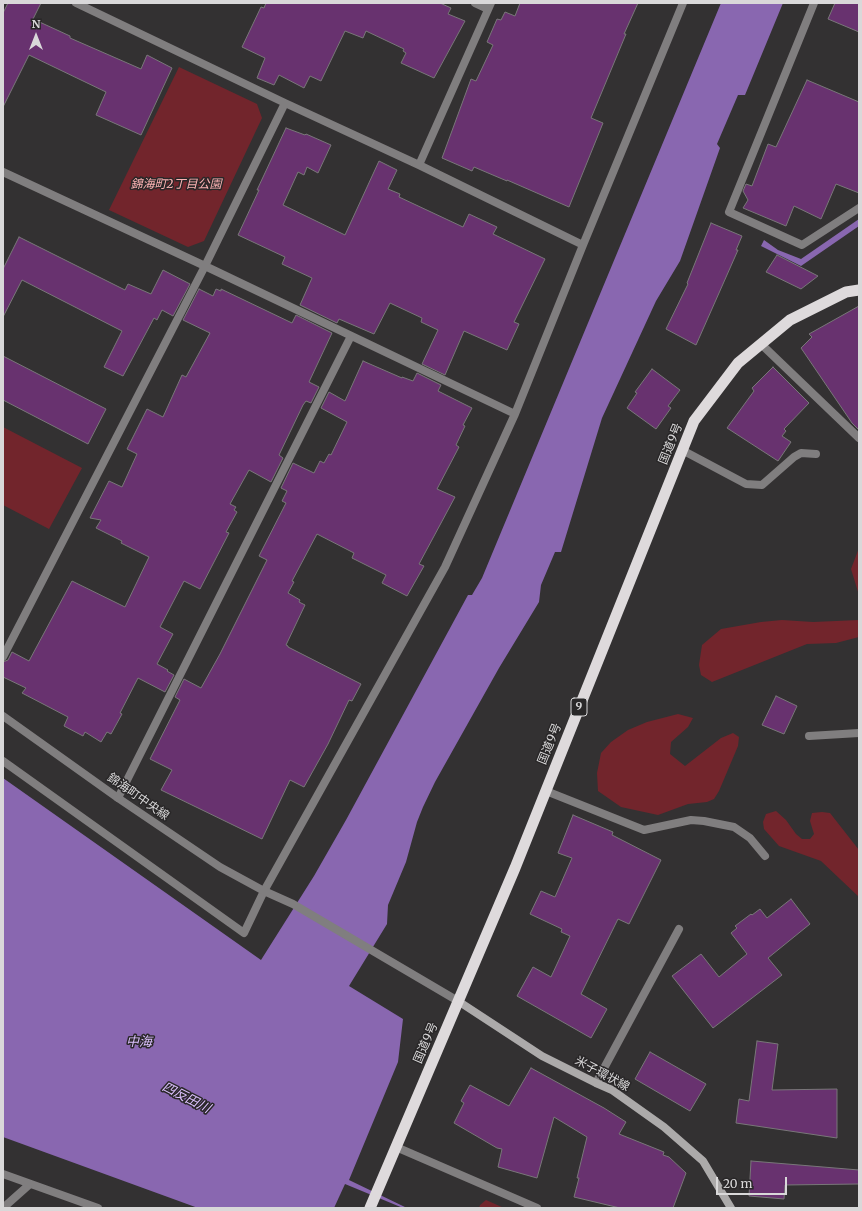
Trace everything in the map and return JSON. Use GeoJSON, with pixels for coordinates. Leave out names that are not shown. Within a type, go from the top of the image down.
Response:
{"type":"FeatureCollection","features":[{"type":"Feature","properties":{"kind":"highway","name":"国道9号"},"geometry":{"type":"LineString","coordinates":[[370,1208],[515,868],[694,421],[738,363],[790,320],[846,292],[859,290]]}},
{"type":"Feature","properties":{"kind":"main road","name":"米子環状線"},"geometry":{"type":"LineString","coordinates":[[458,1001],[542,1056],[612,1090],[664,1128],[703,1161],[731,1208]]}},
{"type":"Feature","properties":{"kind":"street"},"geometry":{"type":"LineString","coordinates":[[76,3],[583,244]]}},
{"type":"Feature","properties":{"kind":"street"},"geometry":{"type":"LineString","coordinates":[[419,165],[489,6],[475,3]]}},
{"type":"Feature","properties":{"kind":"street"},"geometry":{"type":"LineString","coordinates":[[3,761],[244,933],[264,891],[445,567],[515,414],[583,244],[683,3]]}},
{"type":"Feature","properties":{"kind":"street"},"geometry":{"type":"LineString","coordinates":[[814,3],[729,212],[802,245],[859,208]]}},
{"type":"Feature","properties":{"kind":"street"},"geometry":{"type":"LineString","coordinates":[[3,657],[205,266],[284,103]]}},
{"type":"Feature","properties":{"kind":"street"},"geometry":{"type":"LineString","coordinates":[[3,172],[205,266],[515,414]]}},
{"type":"Feature","properties":{"kind":"street"},"geometry":{"type":"LineString","coordinates":[[118,798],[351,336]]}},
{"type":"Feature","properties":{"kind":"street"},"geometry":{"type":"LineString","coordinates":[[761,344],[859,438]]}},
{"type":"Feature","properties":{"kind":"street"},"geometry":{"type":"LineString","coordinates":[[682,450],[746,484],[762,485],[794,457],[806,452],[816,454]]}},
{"type":"Feature","properties":{"kind":"street","name":"錦海町中央線"},"geometry":{"type":"LineString","coordinates":[[3,716],[118,798],[220,867],[264,891],[293,904],[458,1001]]}},
{"type":"Feature","properties":{"kind":"street"},"geometry":{"type":"LineString","coordinates":[[809,736],[859,734]]}},
{"type":"Feature","properties":{"kind":"street"},"geometry":{"type":"LineString","coordinates":[[546,791],[644,830],[691,820],[734,827],[750,838],[765,856]]}},
{"type":"Feature","properties":{"kind":"street"},"geometry":{"type":"LineString","coordinates":[[596,1083],[679,929]]}},
{"type":"Feature","properties":{"kind":"street"},"geometry":{"type":"LineString","coordinates":[[396,1147],[537,1208]]}},
{"type":"Feature","properties":{"kind":"street"},"geometry":{"type":"LineString","coordinates":[[3,1174],[98,1208]]}},
{"type":"Feature","properties":{"kind":"street"},"geometry":{"type":"LineString","coordinates":[[3,1208],[30,1184]]}},
{"type":"Feature","properties":{"kind":"green space","name":"錦海町2丁目公園"},"geometry":{"type":"Polygon","coordinates":[[[179,67],[257,104],[262,118],[204,241],[188,247],[109,210],[179,67]]]}},
{"type":"Feature","properties":{"kind":"green space"},"geometry":{"type":"Polygon","coordinates":[[[3,427],[82,468],[49,529],[3,505],[3,427]]]}},
{"type":"Feature","properties":{"kind":"green space"},"geometry":{"type":"Polygon","coordinates":[[[859,548],[859,595],[851,569],[859,548]]]}},
{"type":"Feature","properties":{"kind":"green space"},"geometry":{"type":"Polygon","coordinates":[[[782,620],[813,622],[859,620],[859,637],[836,643],[807,644],[712,682],[701,675],[699,665],[702,645],[721,629],[782,620]]]}},
{"type":"Feature","properties":{"kind":"green space"},"geometry":{"type":"Polygon","coordinates":[[[678,714],[693,718],[688,727],[671,742],[670,754],[685,766],[721,738],[733,733],[739,737],[738,746],[719,791],[714,799],[707,802],[688,804],[658,815],[621,807],[598,791],[597,773],[601,753],[611,742],[628,730],[647,722],[678,714]]]}},
{"type":"Feature","properties":{"kind":"green space"},"geometry":{"type":"Polygon","coordinates":[[[776,811],[786,820],[796,834],[802,839],[810,839],[814,834],[810,821],[812,813],[830,813],[859,850],[859,897],[821,861],[779,846],[764,829],[763,822],[766,814],[776,811]]]}},
{"type":"Feature","properties":{"kind":"green space"},"geometry":{"type":"Polygon","coordinates":[[[486,1200],[504,1208],[479,1208],[480,1205],[486,1200]]]}},
{"type":"Feature","properties":{"kind":"water","name":"中海"},"geometry":{"type":"Polygon","coordinates":[[[721,3],[783,3],[745,95],[738,95],[717,144],[720,148],[680,261],[656,301],[602,418],[561,552],[555,552],[541,585],[539,602],[499,668],[435,782],[417,822],[406,862],[388,905],[387,924],[349,986],[403,1019],[398,1062],[349,1180],[407,1208],[198,1208],[3,1137],[3,778],[261,960],[314,876],[468,595],[472,595],[482,578],[721,3]]]}},
{"type":"Feature","properties":{"kind":"water"},"geometry":{"type":"Polygon","coordinates":[[[859,219],[859,226],[801,266],[761,246],[764,240],[778,250],[801,259],[859,219]]]}},
{"type":"Feature","properties":{"kind":"pier"},"geometry":{"type":"Polygon","coordinates":[[[345,1184],[403,1208],[334,1208],[345,1184]]]}},
{"type":"Feature","properties":{"kind":"building"},"geometry":{"type":"Polygon","coordinates":[[[8,3],[41,3],[33,19],[70,36],[70,38],[141,69],[147,55],[172,68],[141,135],[96,115],[106,92],[29,55],[3,107],[3,13],[8,3]]]}},
{"type":"Feature","properties":{"kind":"building"},"geometry":{"type":"Polygon","coordinates":[[[266,3],[440,3],[451,8],[448,14],[465,21],[434,78],[401,63],[406,53],[403,51],[404,49],[366,31],[363,38],[345,31],[321,81],[310,76],[304,88],[279,75],[274,85],[257,78],[265,58],[242,47],[261,7],[264,8],[266,3]]]}},
{"type":"Feature","properties":{"kind":"building"},"geometry":{"type":"Polygon","coordinates":[[[520,3],[638,3],[624,34],[626,34],[591,118],[603,123],[569,207],[474,167],[472,171],[442,158],[471,79],[476,81],[493,45],[487,42],[497,19],[501,20],[505,12],[515,16],[520,3]]]}},
{"type":"Feature","properties":{"kind":"building"},"geometry":{"type":"Polygon","coordinates":[[[835,3],[859,3],[859,32],[828,19],[835,3]]]}},
{"type":"Feature","properties":{"kind":"building"},"geometry":{"type":"Polygon","coordinates":[[[807,80],[859,102],[859,193],[836,184],[821,219],[794,206],[786,226],[743,208],[748,200],[743,191],[746,184],[752,186],[768,144],[776,147],[807,80]]]}},
{"type":"Feature","properties":{"kind":"building"},"geometry":{"type":"Polygon","coordinates":[[[286,128],[305,135],[306,134],[331,145],[318,173],[307,167],[304,175],[298,172],[283,205],[345,235],[379,161],[397,170],[388,189],[400,194],[399,197],[463,227],[469,214],[497,227],[493,234],[545,259],[514,322],[519,324],[507,350],[464,331],[445,375],[422,364],[438,330],[421,322],[422,318],[390,303],[374,334],[339,319],[337,323],[300,305],[312,278],[282,264],[285,257],[238,235],[286,128]]]}},
{"type":"Feature","properties":{"kind":"building"},"geometry":{"type":"Polygon","coordinates":[[[711,223],[742,236],[736,250],[738,250],[696,345],[666,329],[688,284],[687,283],[711,223]]]}},
{"type":"Feature","properties":{"kind":"building"},"geometry":{"type":"Polygon","coordinates":[[[19,237],[125,290],[128,284],[151,294],[163,270],[190,284],[173,316],[162,310],[157,320],[154,318],[123,376],[104,367],[122,331],[22,280],[3,317],[3,269],[19,237]]]}},
{"type":"Feature","properties":{"kind":"building"},"geometry":{"type":"Polygon","coordinates":[[[777,255],[818,276],[801,289],[766,272],[777,255]]]}},
{"type":"Feature","properties":{"kind":"building"},"geometry":{"type":"Polygon","coordinates":[[[199,289],[213,296],[216,289],[221,291],[221,289],[292,323],[296,315],[332,333],[309,382],[319,387],[311,403],[306,401],[303,405],[279,455],[283,458],[271,482],[249,470],[230,504],[236,507],[234,510],[237,512],[226,532],[229,533],[200,589],[184,581],[160,627],[173,634],[157,664],[174,675],[165,692],[138,678],[120,713],[122,714],[111,734],[107,732],[101,742],[85,732],[83,736],[64,726],[68,717],[22,693],[26,688],[3,677],[3,662],[8,660],[12,652],[29,661],[72,581],[125,607],[149,557],[96,528],[101,520],[90,518],[109,481],[122,487],[137,454],[127,449],[147,409],[163,417],[182,375],[186,377],[210,333],[183,320],[199,289]]]}},
{"type":"Feature","properties":{"kind":"building"},"geometry":{"type":"Polygon","coordinates":[[[859,306],[859,430],[852,423],[801,348],[812,337],[809,334],[859,306]]]}},
{"type":"Feature","properties":{"kind":"building"},"geometry":{"type":"Polygon","coordinates":[[[3,356],[106,409],[88,444],[3,400],[3,356]]]}},
{"type":"Feature","properties":{"kind":"building"},"geometry":{"type":"Polygon","coordinates":[[[363,361],[402,378],[413,381],[417,373],[441,385],[438,391],[472,408],[463,425],[465,426],[456,445],[459,447],[437,489],[455,497],[419,564],[424,566],[407,596],[382,583],[386,575],[352,558],[354,553],[317,534],[292,581],[294,582],[288,593],[300,600],[299,602],[305,605],[286,645],[361,684],[352,701],[349,700],[328,744],[304,787],[290,780],[262,839],[161,790],[172,770],[150,759],[180,700],[175,697],[184,679],[201,688],[220,654],[267,560],[259,556],[286,503],[282,501],[287,491],[281,488],[293,463],[314,473],[320,461],[324,463],[329,454],[331,455],[347,422],[321,408],[329,392],[345,401],[363,361]]]}},
{"type":"Feature","properties":{"kind":"building"},"geometry":{"type":"Polygon","coordinates":[[[773,367],[809,403],[784,429],[786,431],[782,436],[791,442],[778,461],[727,428],[754,391],[752,388],[773,367]]]}},
{"type":"Feature","properties":{"kind":"building"},"geometry":{"type":"Polygon","coordinates":[[[652,369],[680,390],[668,406],[671,408],[656,429],[627,408],[637,393],[635,392],[652,369]]]}},
{"type":"Feature","properties":{"kind":"building"},"geometry":{"type":"Polygon","coordinates":[[[776,696],[797,706],[784,734],[762,725],[776,696]]]}},
{"type":"Feature","properties":{"kind":"building"},"geometry":{"type":"Polygon","coordinates":[[[573,815],[613,832],[612,835],[661,860],[629,924],[618,919],[581,994],[607,1009],[591,1038],[517,996],[533,967],[551,977],[570,936],[561,932],[562,929],[530,914],[541,891],[555,897],[572,858],[558,853],[573,815]]]}},
{"type":"Feature","properties":{"kind":"building"},"geometry":{"type":"Polygon","coordinates":[[[791,899],[810,924],[768,958],[782,975],[713,1028],[672,976],[701,954],[719,977],[747,954],[731,933],[737,928],[735,926],[760,909],[767,918],[791,899]]]}},
{"type":"Feature","properties":{"kind":"building"},"geometry":{"type":"Polygon","coordinates":[[[757,1041],[778,1044],[772,1090],[837,1089],[837,1138],[736,1123],[739,1099],[749,1101],[757,1041]]]}},
{"type":"Feature","properties":{"kind":"building"},"geometry":{"type":"Polygon","coordinates":[[[650,1052],[706,1084],[690,1111],[635,1079],[650,1052]]]}},
{"type":"Feature","properties":{"kind":"building"},"geometry":{"type":"Polygon","coordinates":[[[531,1068],[604,1108],[626,1122],[619,1134],[664,1152],[663,1155],[669,1157],[686,1173],[673,1208],[620,1208],[574,1197],[587,1137],[554,1117],[537,1178],[498,1167],[502,1149],[497,1148],[454,1123],[464,1103],[461,1101],[470,1085],[509,1106],[531,1068]]]}},
{"type":"Feature","properties":{"kind":"building"},"geometry":{"type":"Polygon","coordinates":[[[751,1161],[859,1170],[859,1184],[785,1185],[784,1199],[749,1196],[751,1161]]]}},
{"type":"Feature","properties":{"kind":"water label","name":"四反田川"},"geometry":{"type":"Point","coordinates":[186,1098]}}]}
